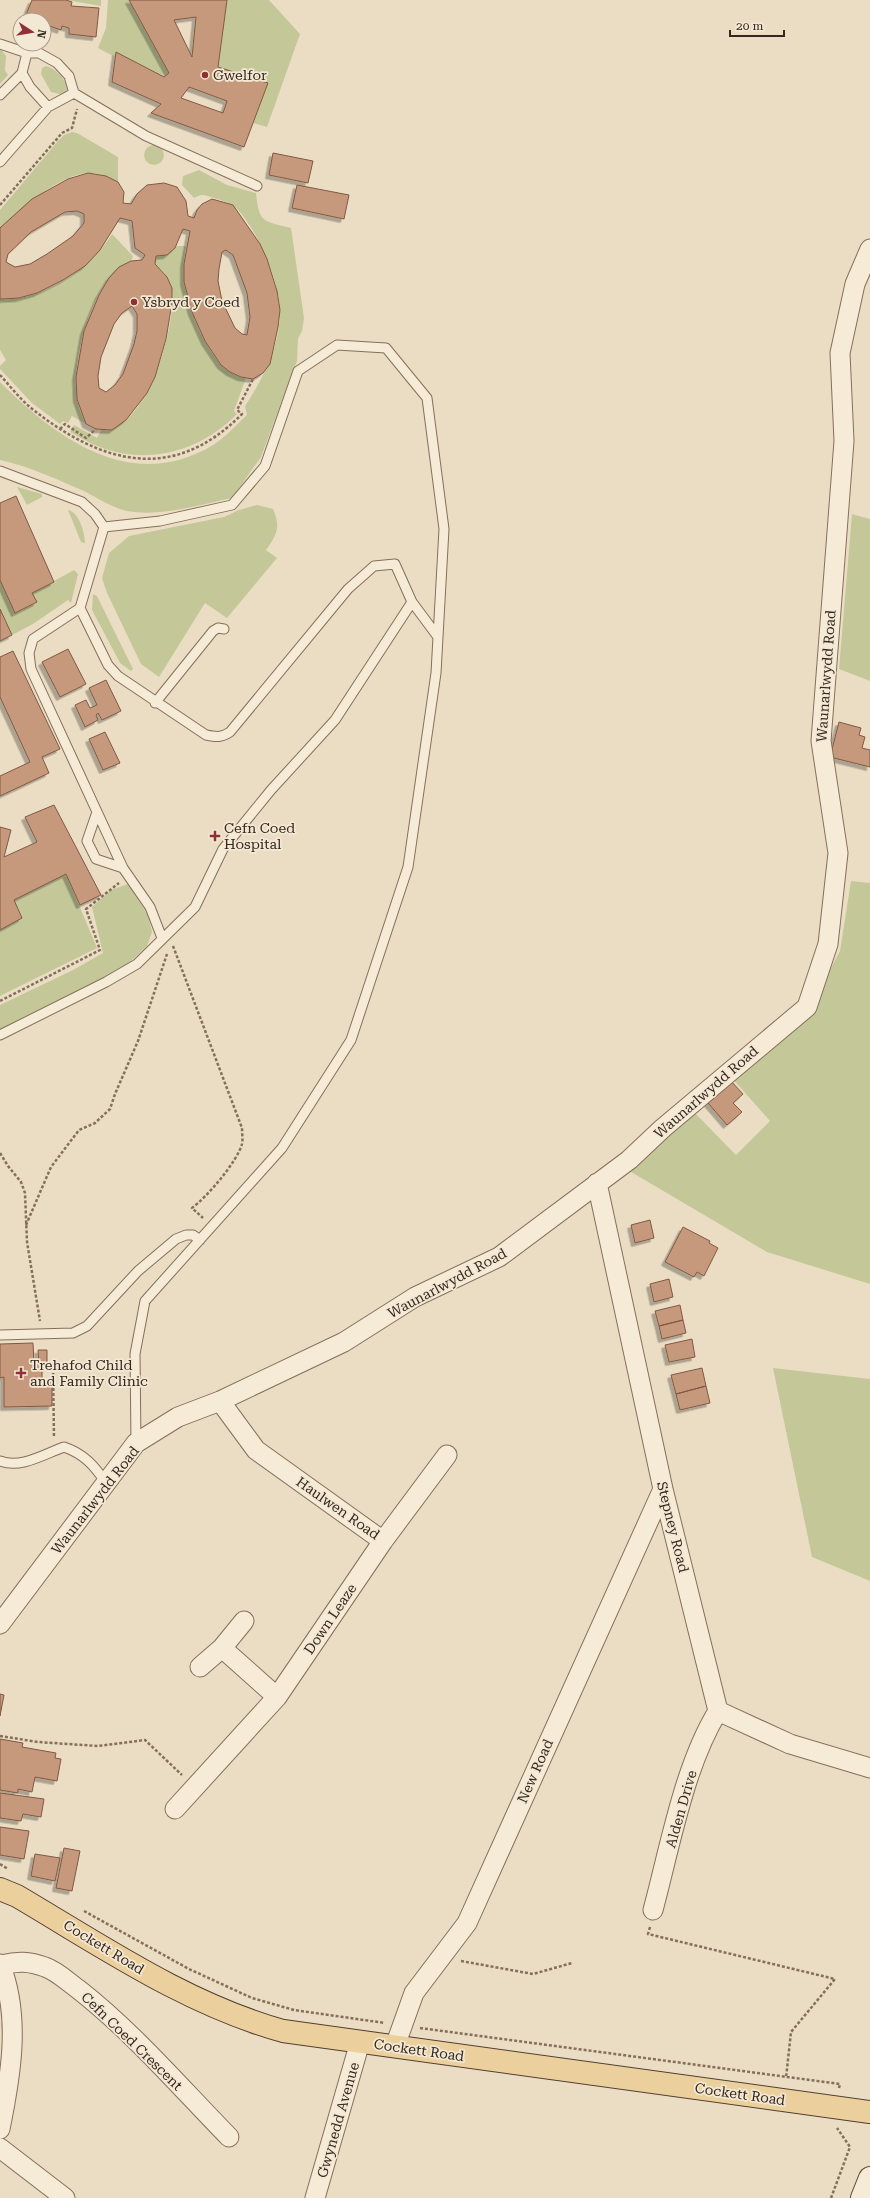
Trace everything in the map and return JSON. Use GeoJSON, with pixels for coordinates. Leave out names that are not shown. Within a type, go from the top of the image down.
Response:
{"type":"FeatureCollection","features":[{"type":"Feature","properties":{"kind":"main road","name":"Cockett Road"},"geometry":{"type":"LineString","coordinates":[[0,1889],[16,1896],[170,1987],[252,2022],[283,2031],[870,2112]]}},
{"type":"Feature","properties":{"kind":"street","name":"Waunarlwydd Road"},"geometry":{"type":"LineString","coordinates":[[0,1624],[136,1444],[178,1417],[220,1401],[344,1342],[415,1297],[499,1257],[629,1160],[668,1123],[807,1007],[828,944],[838,852],[821,741],[844,441],[840,353],[855,284],[870,249]]}},
{"type":"Feature","properties":{"kind":"street","name":"Stepney Road"},"geometry":{"type":"LineString","coordinates":[[597,1183],[663,1489],[718,1711]]}},
{"type":"Feature","properties":{"kind":"street","name":"Haulwen Road"},"geometry":{"type":"LineString","coordinates":[[220,1401],[256,1450],[383,1540],[447,1455]]}},
{"type":"Feature","properties":{"kind":"street","name":"New Road"},"geometry":{"type":"LineString","coordinates":[[395,2046],[414,1993],[467,1923],[663,1489]]}},
{"type":"Feature","properties":{"kind":"street","name":"Down Leaze"},"geometry":{"type":"LineString","coordinates":[[175,1809],[277,1698],[383,1540]]}},
{"type":"Feature","properties":{"kind":"street"},"geometry":{"type":"LineString","coordinates":[[200,1667],[222,1648],[244,1621]]}},
{"type":"Feature","properties":{"kind":"street"},"geometry":{"type":"LineString","coordinates":[[222,1648],[277,1698]]}},
{"type":"Feature","properties":{"kind":"street"},"geometry":{"type":"LineString","coordinates":[[718,1711],[790,1744],[870,1768]]}},
{"type":"Feature","properties":{"kind":"street","name":"Alden Drive"},"geometry":{"type":"LineString","coordinates":[[653,1910],[687,1783],[709,1726],[718,1711]]}},
{"type":"Feature","properties":{"kind":"street","name":"Cefn Coed Crescent"},"geometry":{"type":"LineString","coordinates":[[0,1965],[15,1961],[28,1962],[47,1967],[65,1980],[94,2002],[127,2033],[229,2136]]}},
{"type":"Feature","properties":{"kind":"street"},"geometry":{"type":"LineString","coordinates":[[0,1965],[9,1993],[13,2030],[11,2062],[0,2128]]}},
{"type":"Feature","properties":{"kind":"street","name":"Gwynedd Avenue"},"geometry":{"type":"LineString","coordinates":[[315,2198],[360,2042]]}},
{"type":"Feature","properties":{"kind":"street"},"geometry":{"type":"LineString","coordinates":[[0,2148],[65,2198]]}},
{"type":"Feature","properties":{"kind":"street"},"geometry":{"type":"LineString","coordinates":[[862,2198],[870,2178]]}},
{"type":"Feature","properties":{"kind":"lane"},"geometry":{"type":"LineString","coordinates":[[0,44],[27,53],[39,53],[57,63],[69,76],[74,93],[146,136],[257,186]]}},
{"type":"Feature","properties":{"kind":"lane"},"geometry":{"type":"LineString","coordinates":[[0,95],[22,73],[27,53]]}},
{"type":"Feature","properties":{"kind":"lane"},"geometry":{"type":"LineString","coordinates":[[22,73],[30,88],[48,107]]}},
{"type":"Feature","properties":{"kind":"lane"},"geometry":{"type":"LineString","coordinates":[[0,162],[48,107],[74,93]]}},
{"type":"Feature","properties":{"kind":"lane"},"geometry":{"type":"LineString","coordinates":[[104,527],[160,521],[232,505],[265,466],[298,371],[337,345],[386,348],[427,398],[444,529],[436,673],[408,867],[351,1040],[282,1148],[145,1301],[135,1354],[136,1444]]}},
{"type":"Feature","properties":{"kind":"lane"},"geometry":{"type":"LineString","coordinates":[[0,471],[82,502],[95,514],[104,527]]}},
{"type":"Feature","properties":{"kind":"lane"},"geometry":{"type":"LineString","coordinates":[[104,527],[80,608],[33,639],[29,653],[31,669],[123,868],[150,907],[162,938]]}},
{"type":"Feature","properties":{"kind":"lane"},"geometry":{"type":"LineString","coordinates":[[80,608],[108,665],[118,676],[206,735],[223,736],[234,727],[348,589],[374,566],[395,564],[412,602],[438,637]]}},
{"type":"Feature","properties":{"kind":"lane"},"geometry":{"type":"LineString","coordinates":[[0,1034],[106,982],[137,964],[195,907],[223,849],[271,790],[335,720],[412,602]]}},
{"type":"Feature","properties":{"kind":"lane"},"geometry":{"type":"LineString","coordinates":[[155,702],[213,631],[218,628],[224,629]]}},
{"type":"Feature","properties":{"kind":"lane"},"geometry":{"type":"LineString","coordinates":[[97,812],[87,841],[96,859],[123,868]]}},
{"type":"Feature","properties":{"kind":"lane"},"geometry":{"type":"LineString","coordinates":[[0,1335],[73,1333],[87,1326],[138,1271],[176,1239],[186,1235],[193,1235],[200,1240]]}},
{"type":"Feature","properties":{"kind":"lane"},"geometry":{"type":"LineString","coordinates":[[0,1461],[20,1462],[36,1459],[64,1447],[75,1451],[88,1459],[106,1483]]}},
{"type":"Feature","properties":{"kind":"path"},"geometry":{"type":"LineString","coordinates":[[0,205],[62,133],[72,128],[77,108]]}},
{"type":"Feature","properties":{"kind":"path"},"geometry":{"type":"LineString","coordinates":[[0,375],[31,407],[77,440],[109,454],[148,460],[171,458],[202,445],[230,426],[242,414],[237,410],[253,379]]}},
{"type":"Feature","properties":{"kind":"path"},"geometry":{"type":"LineString","coordinates":[[60,429],[65,424],[86,438],[96,429]]}},
{"type":"Feature","properties":{"kind":"path"},"geometry":{"type":"LineString","coordinates":[[0,1001],[100,950],[86,909],[129,876]]}},
{"type":"Feature","properties":{"kind":"path"},"geometry":{"type":"LineString","coordinates":[[170,947],[171,942],[242,1128],[242,1145],[231,1164],[213,1188],[192,1208]]}},
{"type":"Feature","properties":{"kind":"path"},"geometry":{"type":"LineString","coordinates":[[26,1224],[51,1167],[64,1148],[79,1130],[95,1123],[110,1109],[138,1041],[168,952]]}},
{"type":"Feature","properties":{"kind":"path"},"geometry":{"type":"LineString","coordinates":[[0,1153],[20,1182],[25,1193],[30,1269],[42,1333]]}},
{"type":"Feature","properties":{"kind":"path"},"geometry":{"type":"LineString","coordinates":[[53,1368],[54,1440],[57,1449]]}},
{"type":"Feature","properties":{"kind":"path"},"geometry":{"type":"LineString","coordinates":[[0,1736],[38,1742],[98,1746],[145,1740],[194,1788]]}},
{"type":"Feature","properties":{"kind":"path"},"geometry":{"type":"LineString","coordinates":[[0,1864],[15,1873]]}},
{"type":"Feature","properties":{"kind":"path"},"geometry":{"type":"LineString","coordinates":[[79,1909],[99,1918],[189,1969],[252,1998],[294,2010],[402,2026]]}},
{"type":"Feature","properties":{"kind":"path"},"geometry":{"type":"LineString","coordinates":[[653,1910],[648,1934],[835,1979],[791,2032],[784,2100]]}},
{"type":"Feature","properties":{"kind":"path"},"geometry":{"type":"LineString","coordinates":[[441,1957],[533,1974],[572,1963]]}},
{"type":"Feature","properties":{"kind":"path"},"geometry":{"type":"LineString","coordinates":[[831,2198],[850,2147]]}},
{"type":"Feature","properties":{"kind":"green space"},"geometry":{"type":"Polygon","coordinates":[[[66,0],[101,0],[101,6],[66,0]]]}},
{"type":"Feature","properties":{"kind":"green space"},"geometry":{"type":"Polygon","coordinates":[[[108,0],[129,0],[169,73],[164,77],[116,52],[115,57],[98,48],[106,28],[108,0]]]}},
{"type":"Feature","properties":{"kind":"green space"},"geometry":{"type":"Polygon","coordinates":[[[227,0],[269,0],[300,34],[267,127],[253,123],[268,83],[218,67],[227,0]]]}},
{"type":"Feature","properties":{"kind":"green space"},"geometry":{"type":"Polygon","coordinates":[[[0,48],[6,56],[5,70],[8,75],[0,84],[0,48]]]}},
{"type":"Feature","properties":{"kind":"green space"},"geometry":{"type":"Polygon","coordinates":[[[46,66],[50,67],[61,76],[66,85],[67,93],[64,95],[51,92],[41,74],[42,68],[46,66]]]}},
{"type":"Feature","properties":{"kind":"green space"},"geometry":{"type":"Polygon","coordinates":[[[72,132],[77,133],[118,157],[118,182],[111,178],[93,173],[78,175],[66,179],[41,194],[0,228],[0,210],[58,141],[64,135],[72,132]]]}},
{"type":"Feature","properties":{"kind":"green space"},"geometry":{"type":"Polygon","coordinates":[[[150,145],[158,145],[164,151],[164,159],[158,165],[150,165],[144,159],[144,151],[150,145]]]}},
{"type":"Feature","properties":{"kind":"green space"},"geometry":{"type":"Polygon","coordinates":[[[199,170],[227,185],[256,193],[259,210],[264,219],[274,224],[291,228],[304,318],[302,331],[298,339],[297,361],[261,457],[232,498],[194,507],[154,512],[127,511],[120,509],[49,476],[20,465],[0,460],[0,382],[46,423],[71,440],[98,453],[125,462],[154,464],[183,459],[218,442],[247,415],[245,406],[270,361],[274,349],[279,323],[279,298],[265,254],[250,226],[242,215],[234,206],[224,201],[202,195],[194,198],[182,185],[183,176],[199,170]]]}},
{"type":"Feature","properties":{"kind":"green space"},"geometry":{"type":"Polygon","coordinates":[[[112,234],[133,256],[131,261],[111,275],[101,290],[88,319],[83,335],[79,352],[76,384],[78,405],[86,424],[72,416],[68,423],[63,421],[60,424],[32,403],[0,369],[0,366],[6,360],[0,350],[0,299],[33,295],[64,281],[91,260],[112,234]]]}},
{"type":"Feature","properties":{"kind":"green space"},"geometry":{"type":"Polygon","coordinates":[[[177,246],[186,246],[184,274],[187,295],[191,310],[204,340],[223,366],[234,374],[246,378],[234,411],[237,414],[224,426],[209,436],[193,445],[176,451],[141,455],[123,454],[105,449],[70,432],[74,425],[97,438],[102,429],[118,426],[132,414],[145,396],[164,350],[172,306],[171,285],[166,275],[155,264],[156,256],[167,255],[177,246]]]}},
{"type":"Feature","properties":{"kind":"green space"},"geometry":{"type":"Polygon","coordinates":[[[17,487],[42,494],[42,497],[27,505],[17,487]]]}},
{"type":"Feature","properties":{"kind":"green space"},"geometry":{"type":"Polygon","coordinates":[[[257,505],[273,509],[277,521],[277,531],[266,550],[277,558],[227,618],[205,603],[159,677],[141,664],[107,593],[102,578],[109,553],[129,536],[224,517],[239,510],[257,505]]]}},
{"type":"Feature","properties":{"kind":"green space"},"geometry":{"type":"Polygon","coordinates":[[[68,510],[75,515],[81,524],[85,543],[81,542],[68,510]]]}},
{"type":"Feature","properties":{"kind":"green space"},"geometry":{"type":"Polygon","coordinates":[[[852,514],[870,519],[870,681],[839,669],[852,514]]]}},
{"type":"Feature","properties":{"kind":"green space"},"geometry":{"type":"Polygon","coordinates":[[[74,570],[78,574],[71,603],[68,600],[33,624],[12,635],[0,609],[0,580],[16,613],[37,602],[32,593],[74,570]]]}},
{"type":"Feature","properties":{"kind":"green space"},"geometry":{"type":"Polygon","coordinates":[[[93,594],[97,596],[133,669],[131,671],[120,663],[92,610],[93,594]]]}},
{"type":"Feature","properties":{"kind":"green space"},"geometry":{"type":"Polygon","coordinates":[[[66,874],[97,948],[0,996],[0,930],[21,918],[14,900],[66,874]]]}},
{"type":"Feature","properties":{"kind":"green space"},"geometry":{"type":"Polygon","coordinates":[[[851,881],[870,883],[870,1284],[767,1252],[626,1169],[691,1109],[736,1155],[770,1121],[732,1078],[809,1009],[840,951],[851,881]]]}},
{"type":"Feature","properties":{"kind":"green space"},"geometry":{"type":"Polygon","coordinates":[[[128,884],[148,915],[152,932],[147,946],[126,966],[0,1031],[0,1005],[73,970],[103,953],[92,907],[111,890],[128,884]]]}},
{"type":"Feature","properties":{"kind":"green space"},"geometry":{"type":"Polygon","coordinates":[[[773,1368],[870,1379],[870,1581],[812,1557],[773,1368]]]}},
{"type":"Feature","properties":{"kind":"building"},"geometry":{"type":"Polygon","coordinates":[[[32,0],[66,0],[72,2],[71,6],[99,8],[96,37],[69,34],[69,28],[62,26],[61,30],[52,27],[52,12],[27,12],[32,0]]]}},
{"type":"Feature","properties":{"kind":"building","name":"Gwelfor"},"geometry":{"type":"Polygon","coordinates":[[[129,0],[227,0],[218,67],[268,83],[244,147],[151,113],[161,104],[112,82],[116,52],[164,77],[169,73],[129,0]],[[196,17],[174,20],[192,57],[196,17]],[[189,87],[181,98],[223,113],[227,101],[189,87]]]}},
{"type":"Feature","properties":{"kind":"building"},"geometry":{"type":"Polygon","coordinates":[[[273,153],[313,161],[308,183],[269,175],[273,153]]]}},
{"type":"Feature","properties":{"kind":"building","name":"Ysbryd y Coed"},"geometry":{"type":"Polygon","coordinates":[[[88,173],[106,176],[118,182],[124,192],[123,203],[131,204],[137,194],[147,185],[164,183],[177,187],[186,201],[188,216],[194,218],[197,210],[202,204],[212,199],[233,205],[260,244],[267,259],[277,291],[280,310],[278,327],[270,364],[263,373],[253,379],[241,377],[230,372],[221,365],[205,341],[192,312],[184,282],[184,264],[190,231],[183,229],[175,248],[167,255],[156,256],[155,264],[167,277],[172,288],[172,303],[166,339],[155,377],[147,393],[126,420],[112,430],[96,429],[86,424],[77,399],[76,377],[84,331],[99,295],[109,278],[119,267],[131,261],[142,260],[145,255],[135,248],[132,221],[120,218],[100,250],[85,266],[63,280],[37,293],[19,298],[0,299],[0,228],[32,199],[68,179],[88,173]],[[77,211],[65,212],[31,232],[8,254],[6,262],[15,267],[30,264],[73,236],[84,223],[84,214],[77,211]],[[226,250],[222,252],[218,281],[222,301],[235,328],[242,334],[247,335],[250,317],[247,293],[233,255],[226,250]],[[132,306],[122,313],[114,324],[101,357],[98,376],[99,388],[106,392],[115,385],[123,374],[137,331],[137,314],[132,306]]]}},
{"type":"Feature","properties":{"kind":"building"},"geometry":{"type":"Polygon","coordinates":[[[297,185],[349,195],[344,219],[292,208],[297,185]]]}},
{"type":"Feature","properties":{"kind":"building"},"geometry":{"type":"Polygon","coordinates":[[[16,496],[54,582],[32,593],[37,602],[15,613],[0,580],[0,503],[16,496]]]}},
{"type":"Feature","properties":{"kind":"building"},"geometry":{"type":"Polygon","coordinates":[[[0,609],[12,635],[0,641],[0,609]]]}},
{"type":"Feature","properties":{"kind":"building"},"geometry":{"type":"Polygon","coordinates":[[[68,649],[86,684],[60,697],[42,662],[68,649]]]}},
{"type":"Feature","properties":{"kind":"building"},"geometry":{"type":"Polygon","coordinates":[[[13,651],[60,749],[42,757],[49,773],[0,796],[0,776],[30,762],[0,697],[0,657],[13,651]]]}},
{"type":"Feature","properties":{"kind":"building"},"geometry":{"type":"Polygon","coordinates":[[[106,680],[121,711],[102,720],[98,713],[96,715],[98,720],[85,727],[75,705],[86,700],[90,708],[97,705],[89,688],[106,680]]]}},
{"type":"Feature","properties":{"kind":"building"},"geometry":{"type":"Polygon","coordinates":[[[839,722],[861,728],[859,735],[865,737],[862,748],[870,750],[870,767],[830,757],[839,722]]]}},
{"type":"Feature","properties":{"kind":"building"},"geometry":{"type":"Polygon","coordinates":[[[105,732],[120,763],[103,770],[89,739],[105,732]]]}},
{"type":"Feature","properties":{"kind":"building"},"geometry":{"type":"Polygon","coordinates":[[[54,805],[101,895],[80,905],[66,874],[14,900],[22,918],[0,930],[0,827],[11,830],[4,857],[37,842],[25,817],[54,805]]]}},
{"type":"Feature","properties":{"kind":"building"},"geometry":{"type":"Polygon","coordinates":[[[731,1081],[743,1094],[733,1103],[742,1112],[727,1125],[708,1103],[731,1081]]]}},
{"type":"Feature","properties":{"kind":"building"},"geometry":{"type":"Polygon","coordinates":[[[650,1220],[654,1238],[635,1243],[631,1225],[650,1220]]]}},
{"type":"Feature","properties":{"kind":"building"},"geometry":{"type":"Polygon","coordinates":[[[683,1227],[710,1241],[709,1243],[718,1248],[704,1276],[697,1272],[694,1277],[665,1262],[683,1227]]]}},
{"type":"Feature","properties":{"kind":"building"},"geometry":{"type":"Polygon","coordinates":[[[669,1279],[673,1297],[654,1302],[650,1284],[669,1279]]]}},
{"type":"Feature","properties":{"kind":"building"},"geometry":{"type":"Polygon","coordinates":[[[680,1305],[683,1320],[659,1326],[655,1311],[680,1305]]]}},
{"type":"Feature","properties":{"kind":"building"},"geometry":{"type":"Polygon","coordinates":[[[683,1320],[686,1333],[662,1339],[659,1326],[683,1320]]]}},
{"type":"Feature","properties":{"kind":"building"},"geometry":{"type":"Polygon","coordinates":[[[692,1339],[695,1357],[669,1362],[665,1345],[692,1339]]]}},
{"type":"Feature","properties":{"kind":"building","name":"Trehafod Child and Family Clinic"},"geometry":{"type":"Polygon","coordinates":[[[33,1343],[34,1364],[39,1364],[38,1350],[47,1350],[47,1368],[42,1368],[42,1379],[33,1379],[33,1383],[52,1383],[52,1406],[4,1407],[4,1377],[0,1378],[0,1344],[33,1343]]]}},
{"type":"Feature","properties":{"kind":"building"},"geometry":{"type":"Polygon","coordinates":[[[702,1368],[706,1386],[676,1394],[671,1375],[702,1368]]]}},
{"type":"Feature","properties":{"kind":"building"},"geometry":{"type":"Polygon","coordinates":[[[706,1386],[710,1403],[680,1410],[676,1394],[706,1386]]]}},
{"type":"Feature","properties":{"kind":"building"},"geometry":{"type":"Polygon","coordinates":[[[0,1694],[4,1695],[0,1716],[0,1694]]]}},
{"type":"Feature","properties":{"kind":"building"},"geometry":{"type":"Polygon","coordinates":[[[0,1739],[23,1743],[22,1747],[56,1753],[55,1758],[61,1759],[57,1781],[35,1777],[32,1792],[18,1789],[18,1793],[0,1790],[0,1739]]]}},
{"type":"Feature","properties":{"kind":"building"},"geometry":{"type":"Polygon","coordinates":[[[0,1793],[44,1799],[41,1817],[23,1814],[21,1821],[0,1818],[0,1793]]]}},
{"type":"Feature","properties":{"kind":"building"},"geometry":{"type":"Polygon","coordinates":[[[0,1827],[29,1831],[24,1859],[0,1855],[0,1827]]]}},
{"type":"Feature","properties":{"kind":"building"},"geometry":{"type":"Polygon","coordinates":[[[64,1848],[80,1851],[72,1891],[56,1888],[64,1848]]]}},
{"type":"Feature","properties":{"kind":"building"},"geometry":{"type":"Polygon","coordinates":[[[35,1854],[60,1858],[55,1881],[31,1876],[35,1854]]]}},
{"type":"Feature","properties":{"kind":"place","name":"Gwelfor"},"geometry":{"type":"Point","coordinates":[205,75]}},
{"type":"Feature","properties":{"kind":"place","name":"Ysbryd y Coed"},"geometry":{"type":"Point","coordinates":[134,302]}},
{"type":"Feature","properties":{"kind":"place","name":"Cefn Coed Hospital"},"geometry":{"type":"Point","coordinates":[215,836]}},
{"type":"Feature","properties":{"kind":"place","name":"Trehafod Child and Family Clinic"},"geometry":{"type":"Point","coordinates":[21,1373]}}]}
